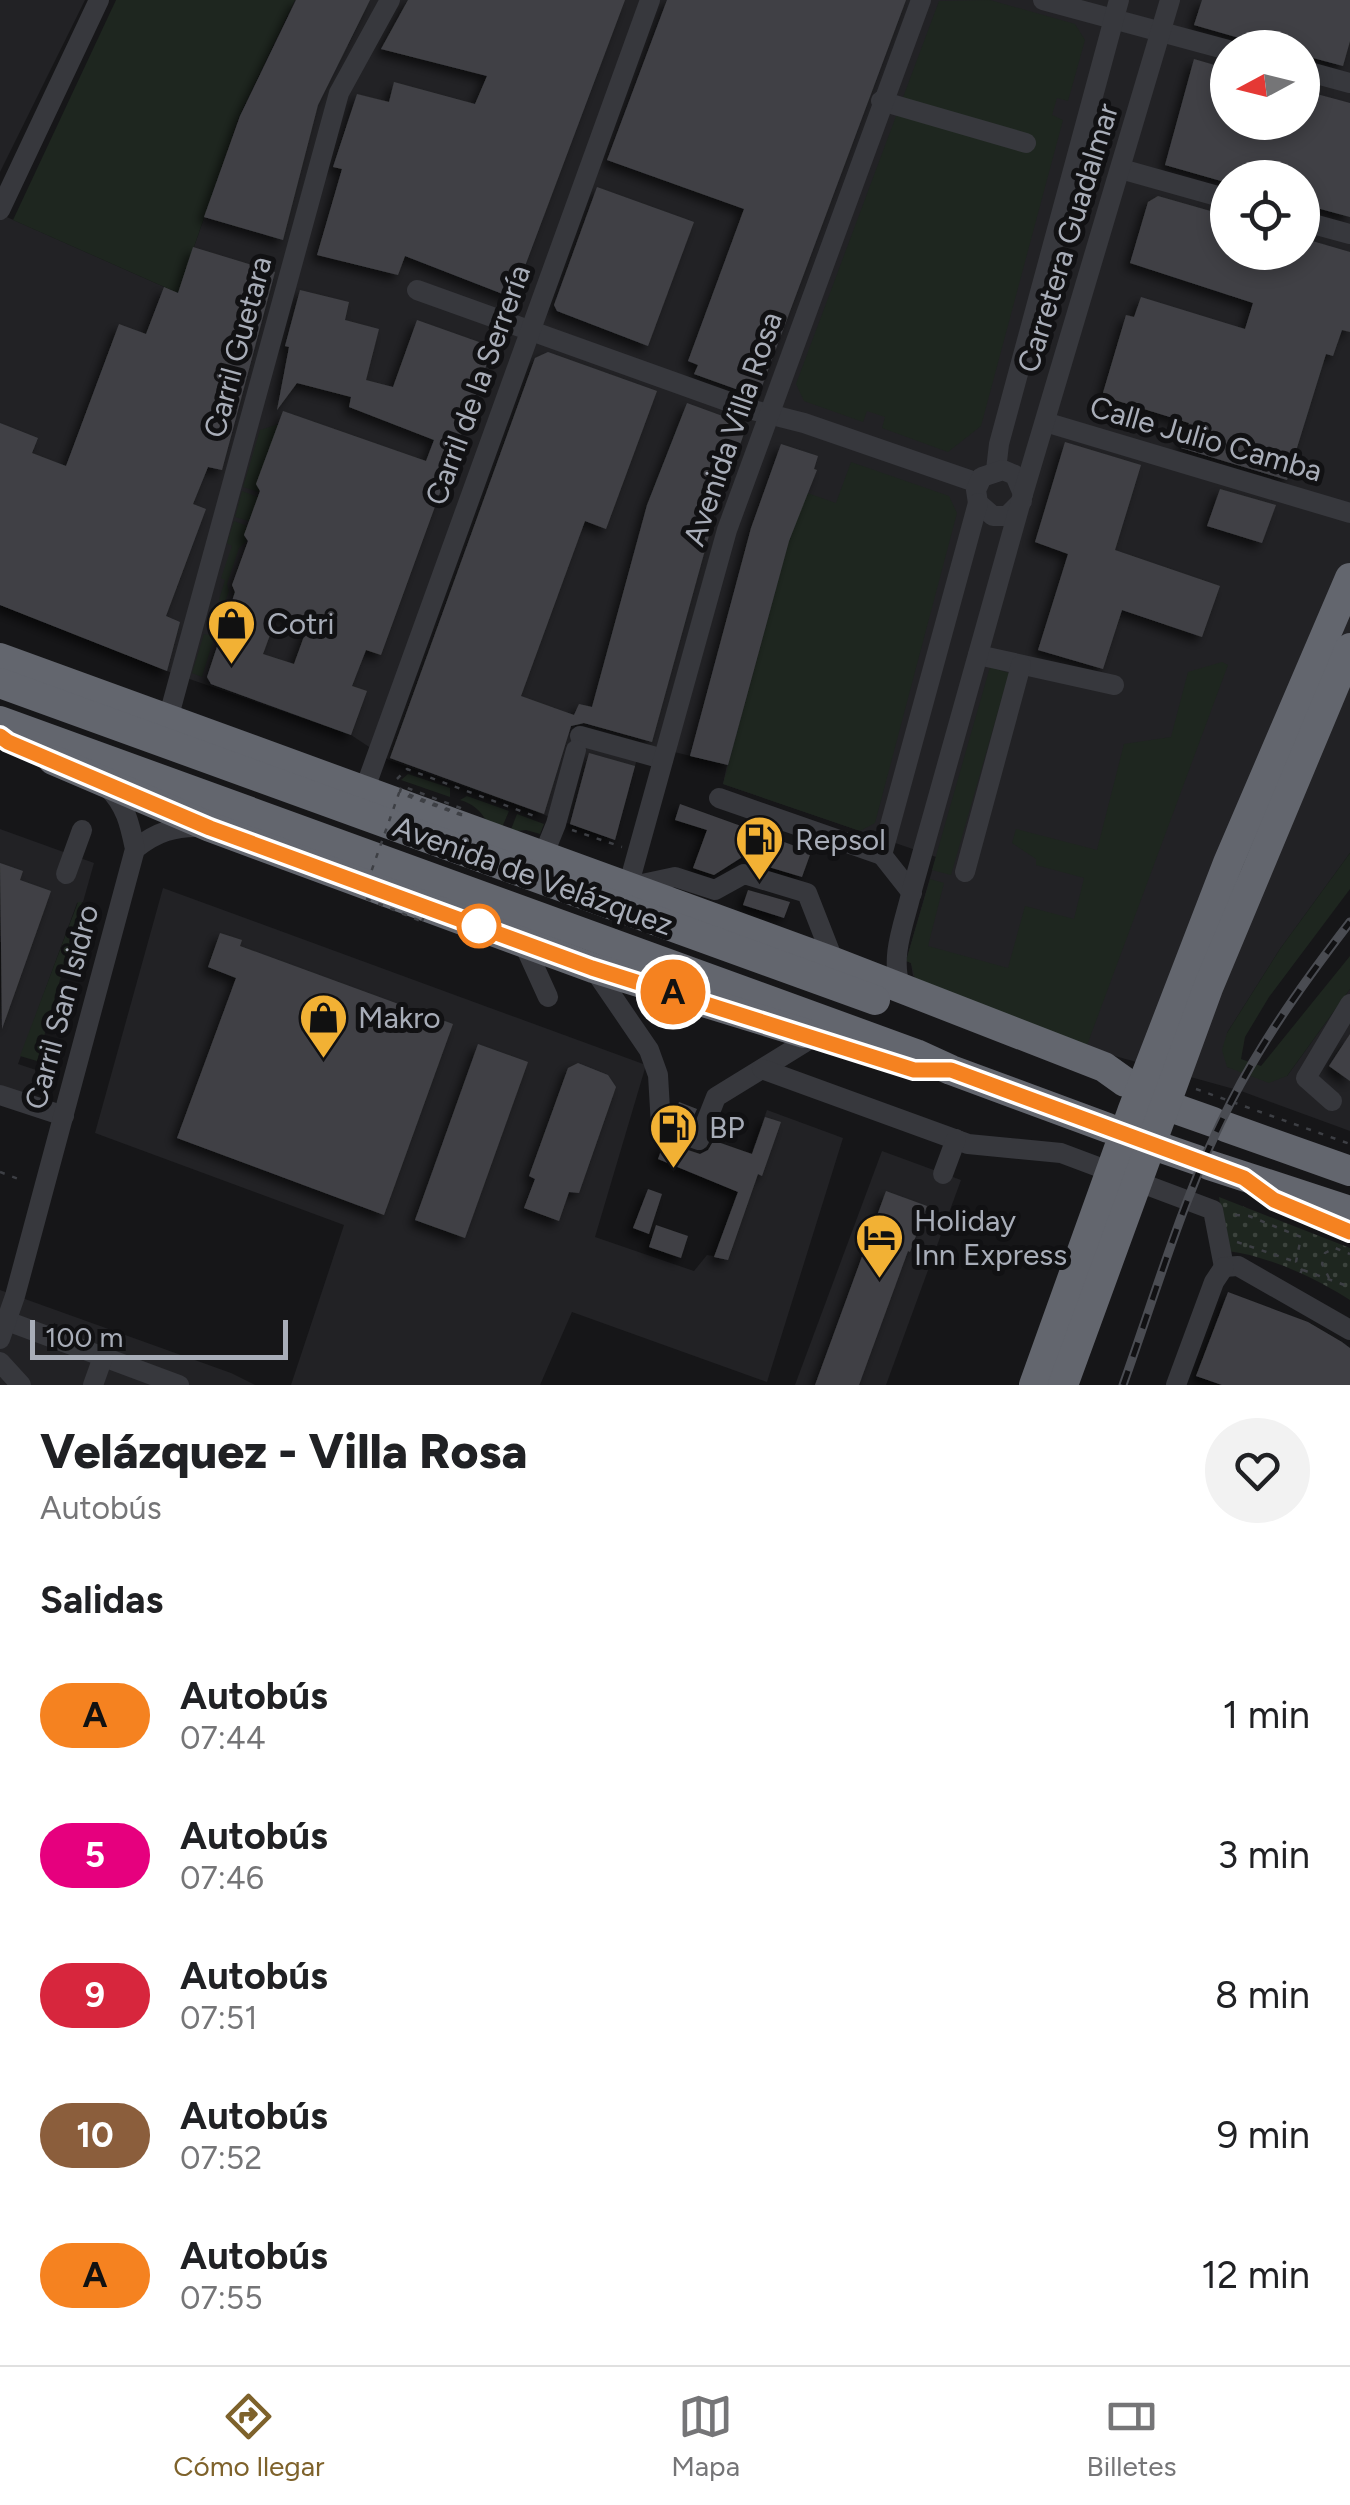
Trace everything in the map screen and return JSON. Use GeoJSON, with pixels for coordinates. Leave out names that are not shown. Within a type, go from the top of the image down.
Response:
{"type":"FeatureCollection","features":[{"type":"Feature","properties":{"kind":"highway"},"geometry":{"type":"LineString","coordinates":[[1034,1385],[1208,912],[1350,578]]}},
{"type":"Feature","properties":{"kind":"highway"},"geometry":{"type":"LineString","coordinates":[[1063,1385],[1208,988],[1350,648]]}},
{"type":"Feature","properties":{"kind":"highway"},"geometry":{"type":"LineString","coordinates":[[0,658],[901,989]]}},
{"type":"Feature","properties":{"kind":"highway","name":"Avenida de Velázquez"},"geometry":{"type":"LineString","coordinates":[[0,683],[1124,1086],[1104,1067],[901,989]]}},
{"type":"Feature","properties":{"kind":"highway","name":"Avenida de Velázquez"},"geometry":{"type":"LineString","coordinates":[[0,720],[898,1047],[1108,1128]]}},
{"type":"Feature","properties":{"kind":"highway"},"geometry":{"type":"LineString","coordinates":[[0,736],[210,828],[592,968],[914,1070],[951,1070]]}},
{"type":"Feature","properties":{"kind":"highway"},"geometry":{"type":"LineString","coordinates":[[1183,1098],[1220,1124],[1350,1171]]}},
{"type":"Feature","properties":{"kind":"highway"},"geometry":{"type":"LineString","coordinates":[[1165,1149],[1350,1211]]}},
{"type":"Feature","properties":{"kind":"highway"},"geometry":{"type":"LineString","coordinates":[[1244,1178],[1274,1200],[1350,1232]]}},
{"type":"Feature","properties":{"kind":"street"},"geometry":{"type":"LineString","coordinates":[[0,210],[99,0]]}},
{"type":"Feature","properties":{"kind":"street","name":"Carril Guetara"},"geometry":{"type":"LineString","coordinates":[[168,720],[340,93],[390,0]]}},
{"type":"Feature","properties":{"kind":"street","name":"Carril de la Serrería"},"geometry":{"type":"LineString","coordinates":[[364,791],[650,0]]}},
{"type":"Feature","properties":{"kind":"street","name":"Avenida Villa Rosa"},"geometry":{"type":"LineString","coordinates":[[628,887],[728,530],[920,0]]}},
{"type":"Feature","properties":{"kind":"street"},"geometry":{"type":"LineString","coordinates":[[1043,0],[1116,9],[1162,32],[1210,45]]}},
{"type":"Feature","properties":{"kind":"street","name":"Carretera Guadalmar"},"geometry":{"type":"LineString","coordinates":[[901,989],[897,977],[898,948],[912,893],[1022,498],[1170,0]]}},
{"type":"Feature","properties":{"kind":"street"},"geometry":{"type":"LineString","coordinates":[[996,470],[999,444],[1116,9]]}},
{"type":"Feature","properties":{"kind":"street"},"geometry":{"type":"LineString","coordinates":[[1320,75],[1350,83]]}},
{"type":"Feature","properties":{"kind":"street"},"geometry":{"type":"LineString","coordinates":[[881,101],[1026,143]]}},
{"type":"Feature","properties":{"kind":"street"},"geometry":{"type":"LineString","coordinates":[[1120,169],[1210,194]]}},
{"type":"Feature","properties":{"kind":"street"},"geometry":{"type":"LineString","coordinates":[[1320,226],[1350,234]]}},
{"type":"Feature","properties":{"kind":"street"},"geometry":{"type":"LineString","coordinates":[[417,290],[769,412],[978,493],[987,514],[1000,517],[1013,512],[1022,498],[1015,475],[988,472],[978,493],[882,855]]}},
{"type":"Feature","properties":{"kind":"street","name":"Calle Julio Camba"},"geometry":{"type":"LineString","coordinates":[[1045,422],[1350,512]]}},
{"type":"Feature","properties":{"kind":"street"},"geometry":{"type":"LineString","coordinates":[[978,655],[1114,685]]}},
{"type":"Feature","properties":{"kind":"street"},"geometry":{"type":"LineString","coordinates":[[965,872],[1022,665]]}},
{"type":"Feature","properties":{"kind":"street"},"geometry":{"type":"LineString","coordinates":[[542,856],[556,824],[578,743],[663,759]]}},
{"type":"Feature","properties":{"kind":"street"},"geometry":{"type":"LineString","coordinates":[[99,778],[119,798],[130,820],[135,850]]}},
{"type":"Feature","properties":{"kind":"street"},"geometry":{"type":"LineString","coordinates":[[718,798],[882,855],[912,893]]}},
{"type":"Feature","properties":{"kind":"street"},"geometry":{"type":"LineString","coordinates":[[135,850],[151,836],[180,826],[210,828]]}},
{"type":"Feature","properties":{"kind":"street"},"geometry":{"type":"LineString","coordinates":[[66,874],[82,830]]}},
{"type":"Feature","properties":{"kind":"street","name":"Carril San Isidro"},"geometry":{"type":"LineString","coordinates":[[4,1330],[135,850]]}},
{"type":"Feature","properties":{"kind":"street"},"geometry":{"type":"LineString","coordinates":[[628,887],[675,878],[715,890],[744,874],[807,894],[848,968],[887,960],[898,948]]}},
{"type":"Feature","properties":{"kind":"street"},"geometry":{"type":"LineString","coordinates":[[522,942],[548,998]]}},
{"type":"Feature","properties":{"kind":"street"},"geometry":{"type":"LineString","coordinates":[[592,968],[649,1050],[658,1075],[661,1126],[699,1140],[716,1097],[814,1036]]}},
{"type":"Feature","properties":{"kind":"street"},"geometry":{"type":"LineString","coordinates":[[1332,1101],[1306,1078],[1350,1004]]}},
{"type":"Feature","properties":{"kind":"street"},"geometry":{"type":"LineString","coordinates":[[762,1069],[968,1144],[1061,1153],[1213,1210],[1224,1267],[1214,1282],[1176,1385]]}},
{"type":"Feature","properties":{"kind":"street"},"geometry":{"type":"LineString","coordinates":[[0,1095],[64,1116]]}},
{"type":"Feature","properties":{"kind":"street"},"geometry":{"type":"LineString","coordinates":[[944,1174],[956,1139]]}},
{"type":"Feature","properties":{"kind":"street"},"geometry":{"type":"LineString","coordinates":[[1224,1267],[1238,1266],[1350,1330]]}},
{"type":"Feature","properties":{"kind":"street"},"geometry":{"type":"LineString","coordinates":[[4,1330],[104,1357],[179,1385]]}},
{"type":"Feature","properties":{"kind":"street"},"geometry":{"type":"LineString","coordinates":[[94,1385],[104,1357]]}},
{"type":"Feature","properties":{"kind":"street"},"geometry":{"type":"LineString","coordinates":[[0,1362],[21,1385]]}},
{"type":"Feature","properties":{"kind":"path"},"geometry":{"type":"LineString","coordinates":[[394,781],[407,770],[637,853]]}},
{"type":"Feature","properties":{"kind":"path"},"geometry":{"type":"LineString","coordinates":[[422,920],[424,917],[364,893],[362,897],[423,922],[426,917],[364,892],[400,792],[461,815],[464,809],[402,786],[400,791],[460,814],[462,810]]}},
{"type":"Feature","properties":{"kind":"path"},"geometry":{"type":"LineString","coordinates":[[1183,1098],[1350,1144]]}},
{"type":"Feature","properties":{"kind":"path"},"geometry":{"type":"LineString","coordinates":[[0,1172],[44,1188]]}},
{"type":"Feature","properties":{"kind":"path"},"geometry":{"type":"LineString","coordinates":[[1228,1215],[1249,1216],[1301,1238],[1296,1262]]}},
{"type":"Feature","properties":{"kind":"path"},"geometry":{"type":"LineString","coordinates":[[1232,1241],[1296,1262],[1302,1270],[1350,1288]]}},
{"type":"Feature","properties":{"kind":"path"},"geometry":{"type":"LineString","coordinates":[[1329,1278],[1322,1264],[1325,1252],[1335,1248],[1350,1254]]}},
{"type":"Feature","properties":{"kind":"shaded area"},"geometry":{"type":"Polygon","coordinates":[[[0,0],[85,0],[0,172],[0,0]]]}},
{"type":"Feature","properties":{"kind":"shaded area"},"geometry":{"type":"Polygon","coordinates":[[[116,0],[295,0],[239,117],[178,293],[13,220],[116,0]]]}},
{"type":"Feature","properties":{"kind":"shaded area"},"geometry":{"type":"Polygon","coordinates":[[[295,0],[1350,0],[1350,853],[1280,949],[1227,1033],[1227,1067],[1287,1076],[1350,989],[1350,1131],[1241,1091],[1086,1048],[913,976],[911,963],[906,961],[936,857],[723,784],[727,765],[650,746],[637,759],[615,840],[389,760],[351,735],[172,673],[0,605],[0,214],[178,293],[239,117],[295,0]]]}},
{"type":"Feature","properties":{"kind":"shaded area"},"geometry":{"type":"Polygon","coordinates":[[[990,0],[1075,24],[1085,40],[1068,101],[1057,98],[1052,115],[1063,120],[981,426],[948,452],[882,428],[885,417],[867,411],[863,422],[804,401],[796,384],[939,1],[990,0]]]}},
{"type":"Feature","properties":{"kind":"shaded area"},"geometry":{"type":"Polygon","coordinates":[[[279,424],[259,492],[243,487],[260,430],[279,424]]]}},
{"type":"Feature","properties":{"kind":"shaded area"},"geometry":{"type":"Polygon","coordinates":[[[851,462],[949,496],[957,513],[875,823],[860,831],[723,784],[789,541],[807,493],[836,503],[851,462]]]}},
{"type":"Feature","properties":{"kind":"shaded area"},"geometry":{"type":"Polygon","coordinates":[[[242,491],[258,497],[249,521],[235,517],[242,491]]]}},
{"type":"Feature","properties":{"kind":"shaded area"},"geometry":{"type":"Polygon","coordinates":[[[234,521],[247,526],[247,541],[239,548],[225,602],[219,600],[225,580],[221,578],[232,546],[227,543],[234,521]]]}},
{"type":"Feature","properties":{"kind":"shaded area"},"geometry":{"type":"Polygon","coordinates":[[[217,607],[223,609],[202,677],[192,673],[217,607]]]}},
{"type":"Feature","properties":{"kind":"shaded area"},"geometry":{"type":"Polygon","coordinates":[[[1222,662],[1228,665],[1086,1048],[917,986],[911,963],[906,961],[930,879],[944,883],[928,946],[1008,968],[1025,906],[1074,919],[1084,878],[1036,865],[1036,859],[1012,843],[1016,829],[1097,850],[1124,744],[1171,737],[1188,672],[1222,662]]]}},
{"type":"Feature","properties":{"kind":"shaded area"},"geometry":{"type":"Polygon","coordinates":[[[990,667],[1009,673],[951,875],[932,870],[990,667]]]}},
{"type":"Feature","properties":{"kind":"shaded area"},"geometry":{"type":"Polygon","coordinates":[[[408,774],[450,788],[450,797],[401,780],[408,774]]]}},
{"type":"Feature","properties":{"kind":"shaded area"},"geometry":{"type":"Polygon","coordinates":[[[467,796],[509,811],[500,832],[475,807],[460,800],[467,796]]]}},
{"type":"Feature","properties":{"kind":"shaded area"},"geometry":{"type":"Polygon","coordinates":[[[517,814],[544,824],[540,834],[526,830],[510,832],[517,814]]]}},
{"type":"Feature","properties":{"kind":"shaded area"},"geometry":{"type":"Polygon","coordinates":[[[0,829],[94,863],[83,902],[77,903],[18,1064],[36,1070],[25,1109],[0,1101],[0,829]]]}},
{"type":"Feature","properties":{"kind":"shaded area"},"geometry":{"type":"Polygon","coordinates":[[[1350,853],[1350,889],[1269,997],[1245,1037],[1241,1059],[1261,1066],[1350,956],[1350,989],[1287,1076],[1269,1083],[1227,1067],[1222,1050],[1227,1033],[1280,949],[1350,853]]]}},
{"type":"Feature","properties":{"kind":"shaded area"},"geometry":{"type":"Polygon","coordinates":[[[163,888],[646,1065],[595,1237],[694,1271],[707,1255],[714,1256],[767,1110],[843,1138],[767,1382],[572,1312],[540,1385],[291,1385],[344,1225],[95,1133],[163,888]]]}},
{"type":"Feature","properties":{"kind":"shaded area"},"geometry":{"type":"Polygon","coordinates":[[[78,902],[82,902],[37,1061],[20,1056],[78,902]]]}},
{"type":"Feature","properties":{"kind":"shaded area","name":"Holiday Inn Express"},"geometry":{"type":"Polygon","coordinates":[[[882,1151],[961,1180],[886,1385],[795,1385],[882,1151]]]}},
{"type":"Feature","properties":{"kind":"shaded area"},"geometry":{"type":"Polygon","coordinates":[[[1219,1197],[1350,1248],[1350,1300],[1291,1269],[1228,1251],[1219,1197]]]}},
{"type":"Feature","properties":{"kind":"shaded area"},"geometry":{"type":"Polygon","coordinates":[[[0,1290],[231,1373],[255,1385],[0,1385],[0,1290]]]}},
{"type":"Feature","properties":{"kind":"building"},"geometry":{"type":"Polygon","coordinates":[[[296,0],[370,0],[318,105],[283,240],[204,217],[240,116],[296,0]]]}},
{"type":"Feature","properties":{"kind":"building"},"geometry":{"type":"Polygon","coordinates":[[[408,0],[625,0],[513,298],[405,256],[398,275],[317,255],[342,169],[333,167],[357,94],[389,102],[394,82],[475,104],[487,76],[381,49],[408,0]]]}},
{"type":"Feature","properties":{"kind":"building"},"geometry":{"type":"Polygon","coordinates":[[[667,0],[906,0],[758,397],[694,374],[698,365],[688,361],[744,209],[607,160],[667,0]]]}},
{"type":"Feature","properties":{"kind":"building"},"geometry":{"type":"Polygon","coordinates":[[[1202,0],[1350,0],[1350,41],[1343,66],[1320,60],[1320,30],[1211,30],[1194,25],[1202,0]]]}},
{"type":"Feature","properties":{"kind":"building"},"geometry":{"type":"Polygon","coordinates":[[[1194,59],[1210,64],[1210,140],[1320,140],[1320,95],[1350,103],[1350,217],[1320,209],[1320,160],[1210,160],[1210,178],[1165,165],[1194,59]]]}},
{"type":"Feature","properties":{"kind":"building"},"geometry":{"type":"Polygon","coordinates":[[[597,187],[694,222],[648,346],[557,311],[554,305],[597,187]]]}},
{"type":"Feature","properties":{"kind":"building"},"geometry":{"type":"Polygon","coordinates":[[[1158,196],[1210,211],[1210,270],[1320,270],[1320,243],[1350,252],[1350,332],[1342,330],[1333,356],[1326,354],[1287,480],[1181,448],[1189,423],[1102,396],[1126,315],[1134,317],[1141,297],[1245,329],[1253,303],[1130,263],[1148,202],[1158,196]]]}},
{"type":"Feature","properties":{"kind":"building"},"geometry":{"type":"Polygon","coordinates":[[[193,247],[275,272],[222,470],[208,467],[193,504],[206,509],[166,616],[180,622],[167,671],[0,605],[0,423],[38,438],[32,453],[66,466],[119,324],[146,334],[164,287],[178,293],[193,247]]]}},
{"type":"Feature","properties":{"kind":"building"},"geometry":{"type":"Polygon","coordinates":[[[300,290],[349,302],[345,320],[379,329],[366,380],[393,387],[417,320],[493,347],[381,655],[366,650],[352,686],[367,691],[351,735],[211,684],[207,677],[248,541],[244,535],[260,491],[256,484],[283,411],[426,461],[434,440],[349,407],[351,397],[297,383],[277,410],[289,347],[285,346],[300,290]],[[277,616],[263,654],[294,664],[307,628],[277,616]]]}},
{"type":"Feature","properties":{"kind":"building"},"geometry":{"type":"Polygon","coordinates":[[[548,352],[657,391],[606,529],[585,521],[521,696],[574,715],[579,704],[592,707],[647,505],[687,403],[747,425],[713,521],[652,742],[584,723],[571,726],[544,814],[390,758],[535,358],[548,352]]]}},
{"type":"Feature","properties":{"kind":"building"},"geometry":{"type":"Polygon","coordinates":[[[1065,442],[1141,465],[1115,550],[1220,586],[1202,637],[1122,610],[1103,669],[1038,650],[1068,554],[1035,542],[1065,442]]]}},
{"type":"Feature","properties":{"kind":"building"},"geometry":{"type":"Polygon","coordinates":[[[781,444],[818,456],[814,469],[817,470],[789,541],[728,765],[690,756],[751,528],[781,444]]]}},
{"type":"Feature","properties":{"kind":"building"},"geometry":{"type":"Polygon","coordinates":[[[1220,489],[1276,505],[1262,543],[1207,526],[1220,489]]]}},
{"type":"Feature","properties":{"kind":"building"},"geometry":{"type":"Polygon","coordinates":[[[589,753],[635,766],[615,840],[570,824],[589,753]]]}},
{"type":"Feature","properties":{"kind":"building"},"geometry":{"type":"Polygon","coordinates":[[[680,804],[741,826],[736,837],[763,849],[768,836],[811,852],[802,877],[752,862],[758,847],[714,875],[693,868],[707,830],[675,820],[680,804]]]}},
{"type":"Feature","properties":{"kind":"building"},"geometry":{"type":"Polygon","coordinates":[[[0,863],[23,871],[20,880],[51,891],[2,1029],[0,863]]]}},
{"type":"Feature","properties":{"kind":"building"},"geometry":{"type":"Polygon","coordinates":[[[748,890],[790,902],[784,918],[743,905],[748,890]]]}},
{"type":"Feature","properties":{"kind":"building","name":"Makro"},"geometry":{"type":"Polygon","coordinates":[[[220,933],[242,940],[240,946],[453,1024],[384,1215],[177,1138],[236,978],[208,967],[220,933]]]}},
{"type":"Feature","properties":{"kind":"building"},"geometry":{"type":"Polygon","coordinates":[[[1350,1034],[1350,1081],[1329,1066],[1350,1034]]]}},
{"type":"Feature","properties":{"kind":"building"},"geometry":{"type":"Polygon","coordinates":[[[478,1044],[528,1062],[465,1238],[415,1220],[478,1044]]]}},
{"type":"Feature","properties":{"kind":"building"},"geometry":{"type":"Polygon","coordinates":[[[578,1063],[608,1075],[616,1087],[579,1193],[569,1192],[559,1221],[524,1208],[535,1179],[529,1176],[568,1068],[578,1063]]]}},
{"type":"Feature","properties":{"kind":"building"},"geometry":{"type":"Polygon","coordinates":[[[679,1102],[697,1109],[691,1122],[674,1116],[679,1102]]]}},
{"type":"Feature","properties":{"kind":"building"},"geometry":{"type":"Polygon","coordinates":[[[765,1117],[781,1122],[762,1176],[758,1174],[728,1260],[714,1257],[738,1192],[658,1159],[664,1142],[700,1154],[708,1150],[715,1138],[752,1154],[765,1117]]]}},
{"type":"Feature","properties":{"kind":"building"},"geometry":{"type":"Polygon","coordinates":[[[648,1189],[662,1194],[649,1234],[633,1228],[648,1189]]]}},
{"type":"Feature","properties":{"kind":"building","name":"Holiday Inn Express"},"geometry":{"type":"Polygon","coordinates":[[[886,1191],[927,1206],[859,1385],[815,1385],[886,1191]]]}},
{"type":"Feature","properties":{"kind":"building"},"geometry":{"type":"Polygon","coordinates":[[[656,1225],[688,1236],[681,1258],[649,1247],[656,1225]]]}},
{"type":"Feature","properties":{"kind":"building"},"geometry":{"type":"Polygon","coordinates":[[[1228,1292],[1308,1322],[1350,1348],[1350,1385],[1222,1385],[1196,1376],[1228,1292]]]}},
{"type":"Feature","properties":{"kind":"railway"},"geometry":{"type":"LineString","coordinates":[[1123,1385],[1215,1134],[1272,1030],[1350,922]]}},
{"type":"Feature","properties":{"kind":"bus line","name":"A"},"geometry":{"type":"LineString","coordinates":[[0,736],[210,828],[592,968],[914,1070],[951,1070],[1244,1178],[1274,1200],[1350,1232]]}},
{"type":"Feature","properties":{"kind":"place","name":"Cotri"},"geometry":{"type":"Point","coordinates":[232,666]}},
{"type":"Feature","properties":{"kind":"place","name":"Repsol"},"geometry":{"type":"Point","coordinates":[760,882]}},
{"type":"Feature","properties":{"kind":"place","name":"Makro"},"geometry":{"type":"Point","coordinates":[323,1060]}},
{"type":"Feature","properties":{"kind":"place","name":"BP"},"geometry":{"type":"Point","coordinates":[674,1170]}},
{"type":"Feature","properties":{"kind":"place","name":"Holiday Inn Express"},"geometry":{"type":"Point","coordinates":[879,1280]}}]}
